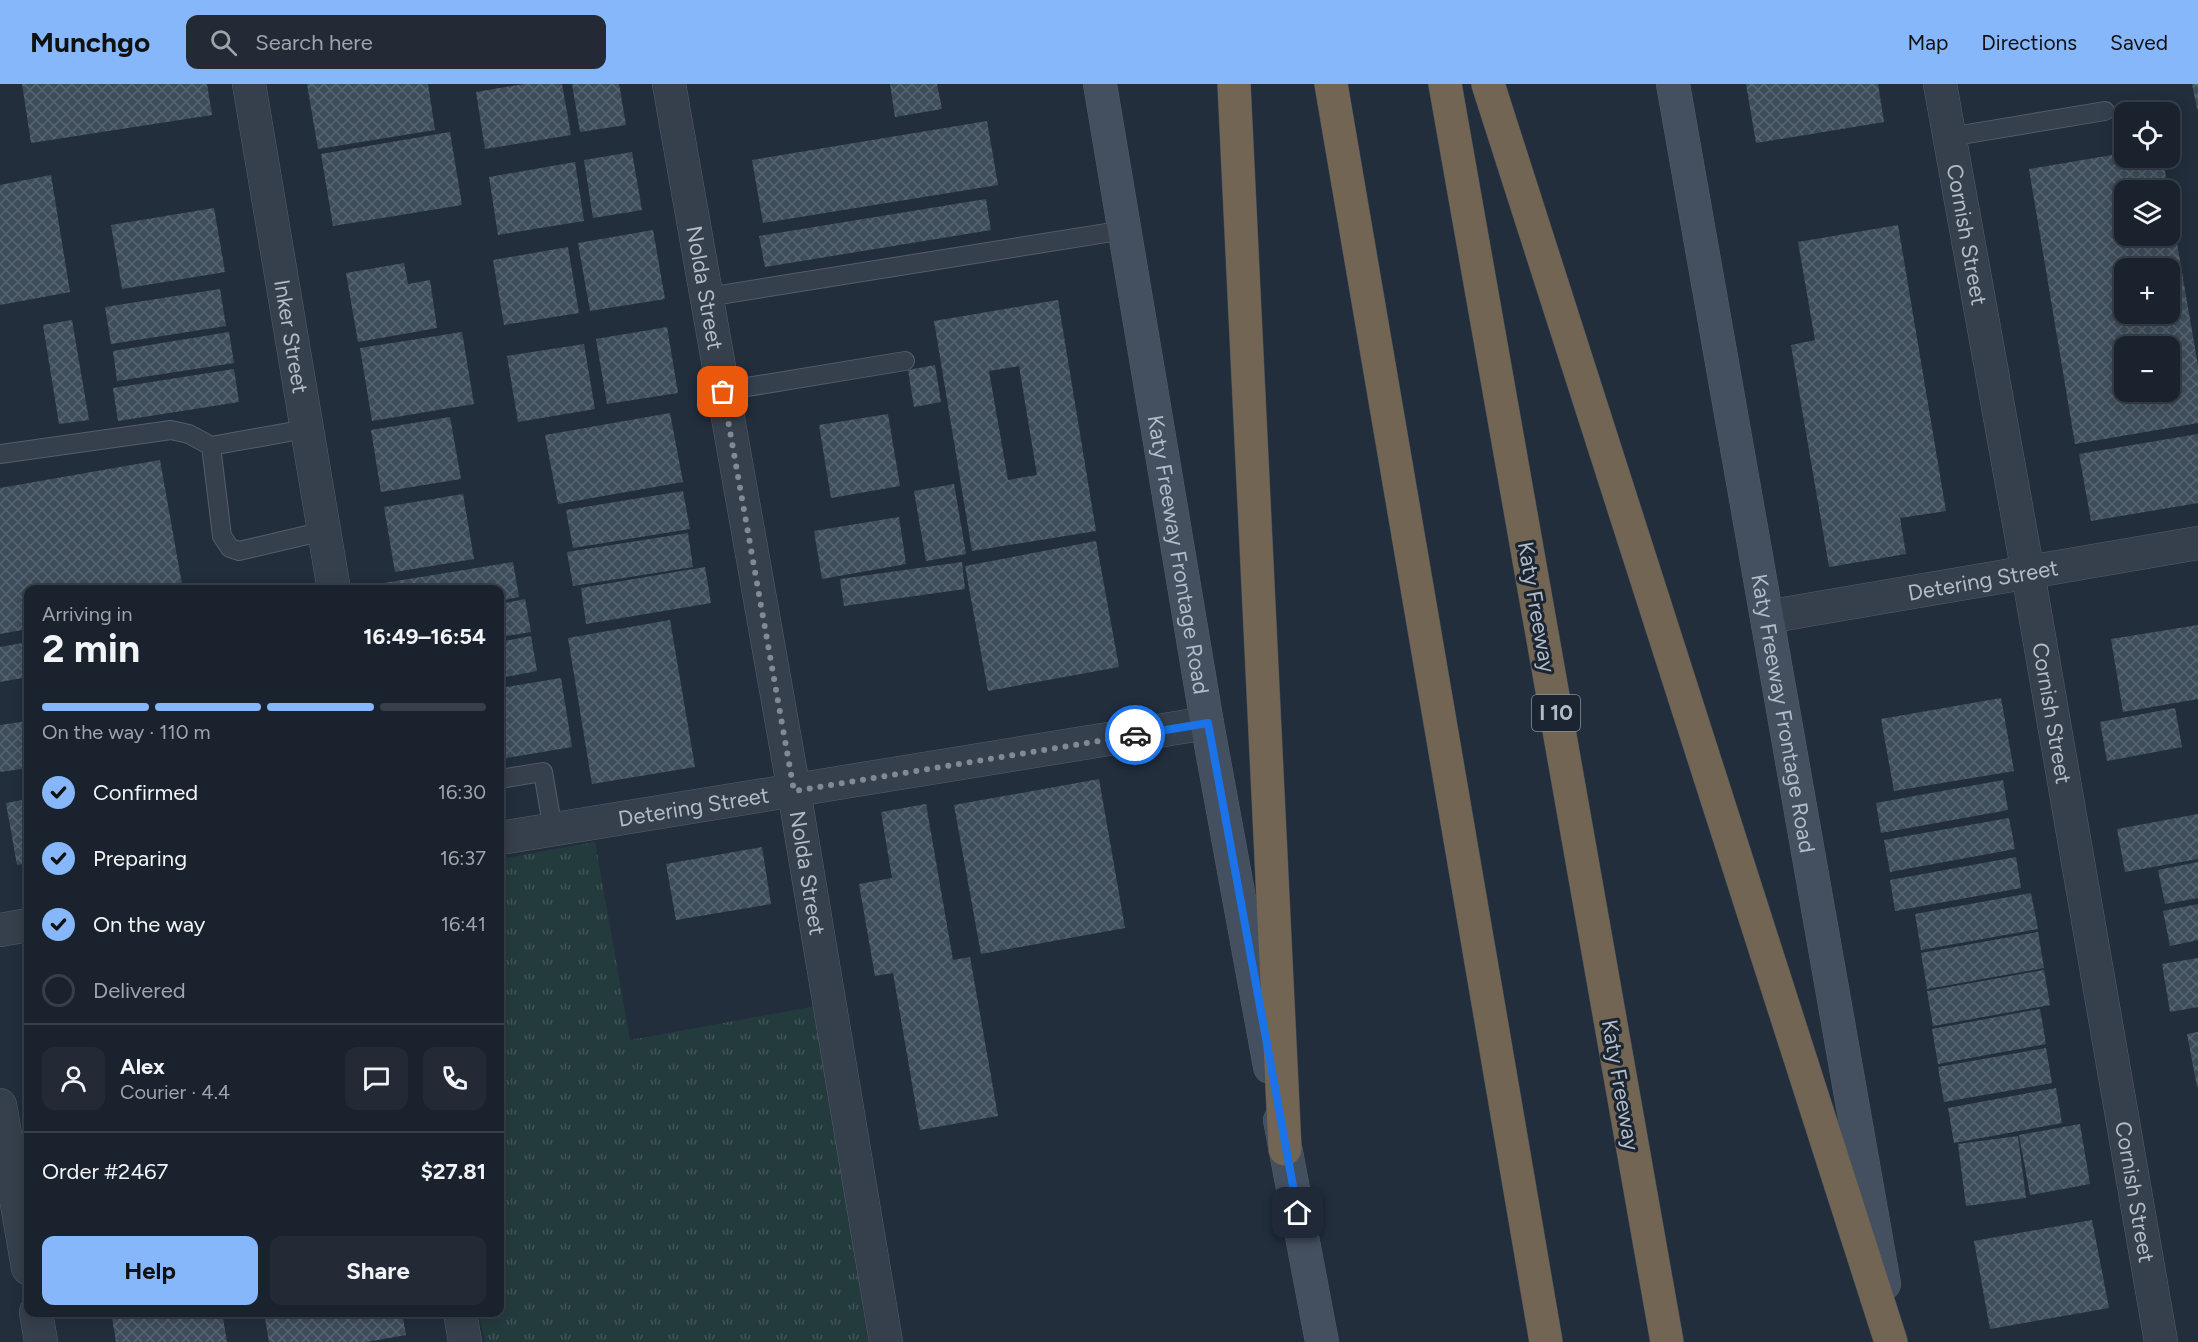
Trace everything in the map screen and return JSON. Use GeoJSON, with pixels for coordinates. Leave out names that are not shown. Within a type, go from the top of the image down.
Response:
{"type":"FeatureCollection","features":[{"type":"Feature","properties":{"kind":"highway"},"geometry":{"type":"LineString","coordinates":[[1234,84],[1285,1149]]}},
{"type":"Feature","properties":{"kind":"highway"},"geometry":{"type":"LineString","coordinates":[[1331,84],[1546,1342]]}},
{"type":"Feature","properties":{"kind":"highway","name":"Katy Freeway"},"geometry":{"type":"LineString","coordinates":[[1445,84],[1667,1342]]}},
{"type":"Feature","properties":{"kind":"highway"},"geometry":{"type":"LineString","coordinates":[[1488,84],[1893,1342]]}},
{"type":"Feature","properties":{"kind":"main road","name":"Katy Freeway Frontage Road"},"geometry":{"type":"LineString","coordinates":[[1100,84],[1208,723],[1322,1342]]}},
{"type":"Feature","properties":{"kind":"main road","name":"Katy Freeway Frontage Road"},"geometry":{"type":"LineString","coordinates":[[1673,84],[1893,1342]]}},
{"type":"Feature","properties":{"kind":"street","name":"Inker Street"},"geometry":{"type":"LineString","coordinates":[[249,84],[333,585]]}},
{"type":"Feature","properties":{"kind":"street","name":"Nolda Street"},"geometry":{"type":"LineString","coordinates":[[669,84],[794,791],[886,1342]]}},
{"type":"Feature","properties":{"kind":"street","name":"Cornish Street"},"geometry":{"type":"LineString","coordinates":[[1940,84],[2028,573],[2161,1342]]}},
{"type":"Feature","properties":{"kind":"street","name":"Detering Street"},"geometry":{"type":"LineString","coordinates":[[1767,617],[2198,543]]}},
{"type":"Feature","properties":{"kind":"street","name":"Detering Street"},"geometry":{"type":"LineString","coordinates":[[504,837],[1208,723]]}},
{"type":"Feature","properties":{"kind":"street"},"geometry":{"type":"LineString","coordinates":[[0,930],[24,926]]}},
{"type":"Feature","properties":{"kind":"street"},"geometry":{"type":"LineString","coordinates":[[0,1106],[24,1245]]}},
{"type":"Feature","properties":{"kind":"street"},"geometry":{"type":"LineString","coordinates":[[37,1317],[41,1342]]}},
{"type":"Feature","properties":{"kind":"street"},"geometry":{"type":"LineString","coordinates":[[461,1317],[465,1342]]}},
{"type":"Feature","properties":{"kind":"lane"},"geometry":{"type":"LineString","coordinates":[[1949,136],[2105,111]]}},
{"type":"Feature","properties":{"kind":"lane"},"geometry":{"type":"LineString","coordinates":[[707,297],[1125,230]]}},
{"type":"Feature","properties":{"kind":"lane"},"geometry":{"type":"LineString","coordinates":[[723,392],[905,361]]}},
{"type":"Feature","properties":{"kind":"lane"},"geometry":{"type":"LineString","coordinates":[[0,454],[171,430],[189,434],[211,446],[306,429]]}},
{"type":"Feature","properties":{"kind":"lane"},"geometry":{"type":"LineString","coordinates":[[211,446],[222,536],[230,548],[239,551],[324,531]]}},
{"type":"Feature","properties":{"kind":"lane"},"geometry":{"type":"LineString","coordinates":[[504,778],[543,772],[553,830]]}},
{"type":"Feature","properties":{"kind":"green space"},"geometry":{"type":"Polygon","coordinates":[[[595,842],[630,1040],[816,1006],[868,1342],[485,1342],[480,1317],[504,1317],[504,858],[595,842]]]}},
{"type":"Feature","properties":{"kind":"building"},"geometry":{"type":"Polygon","coordinates":[[[22,84],[207,84],[212,115],[31,143],[22,84]]]}},
{"type":"Feature","properties":{"kind":"building"},"geometry":{"type":"Polygon","coordinates":[[[307,84],[428,84],[435,130],[318,149],[307,84]]]}},
{"type":"Feature","properties":{"kind":"building"},"geometry":{"type":"Polygon","coordinates":[[[524,84],[562,84],[571,135],[485,149],[476,92],[524,84]]]}},
{"type":"Feature","properties":{"kind":"building"},"geometry":{"type":"Polygon","coordinates":[[[572,84],[619,84],[626,125],[580,132],[572,84]]]}},
{"type":"Feature","properties":{"kind":"building"},"geometry":{"type":"Polygon","coordinates":[[[890,84],[937,84],[942,109],[895,117],[890,84]]]}},
{"type":"Feature","properties":{"kind":"building"},"geometry":{"type":"Polygon","coordinates":[[[1746,84],[1878,84],[1884,122],[1756,143],[1746,84]]]}},
{"type":"Feature","properties":{"kind":"building"},"geometry":{"type":"Polygon","coordinates":[[[2192,84],[2198,84],[2198,109],[2197,109],[2192,84]]]}},
{"type":"Feature","properties":{"kind":"building"},"geometry":{"type":"Polygon","coordinates":[[[987,121],[998,185],[763,223],[752,160],[987,121]]]}},
{"type":"Feature","properties":{"kind":"building"},"geometry":{"type":"Polygon","coordinates":[[[450,132],[462,205],[333,226],[321,154],[450,132]]]}},
{"type":"Feature","properties":{"kind":"building"},"geometry":{"type":"Polygon","coordinates":[[[632,152],[642,210],[593,218],[584,160],[632,152]]]}},
{"type":"Feature","properties":{"kind":"building"},"geometry":{"type":"Polygon","coordinates":[[[2114,155],[2114,168],[2165,168],[2166,180],[2114,180],[2114,246],[2178,246],[2180,258],[2114,258],[2114,324],[2180,324],[2180,261],[2198,366],[2198,423],[2075,444],[2029,169],[2114,155]]]}},
{"type":"Feature","properties":{"kind":"building"},"geometry":{"type":"Polygon","coordinates":[[[575,162],[584,221],[498,235],[489,177],[575,162]]]}},
{"type":"Feature","properties":{"kind":"building"},"geometry":{"type":"Polygon","coordinates":[[[51,175],[70,292],[0,305],[0,185],[51,175]]]}},
{"type":"Feature","properties":{"kind":"building"},"geometry":{"type":"Polygon","coordinates":[[[986,199],[991,230],[765,267],[759,236],[986,199]]]}},
{"type":"Feature","properties":{"kind":"building"},"geometry":{"type":"Polygon","coordinates":[[[214,208],[225,272],[122,289],[111,225],[214,208]]]}},
{"type":"Feature","properties":{"kind":"building"},"geometry":{"type":"Polygon","coordinates":[[[1898,225],[1946,511],[1900,518],[1906,554],[1829,567],[1791,345],[1815,340],[1798,242],[1898,225]]]}},
{"type":"Feature","properties":{"kind":"building"},"geometry":{"type":"Polygon","coordinates":[[[653,230],[665,299],[590,311],[578,243],[653,230]]]}},
{"type":"Feature","properties":{"kind":"building"},"geometry":{"type":"Polygon","coordinates":[[[568,247],[579,313],[504,325],[493,260],[568,247]]]}},
{"type":"Feature","properties":{"kind":"building"},"geometry":{"type":"Polygon","coordinates":[[[404,263],[408,284],[430,280],[437,328],[358,342],[346,273],[404,263]]]}},
{"type":"Feature","properties":{"kind":"building"},"geometry":{"type":"Polygon","coordinates":[[[220,289],[226,326],[111,344],[105,307],[220,289]]]}},
{"type":"Feature","properties":{"kind":"building"},"geometry":{"type":"Polygon","coordinates":[[[1058,300],[1096,531],[972,551],[934,321],[1058,300]],[[1019,366],[989,371],[1008,480],[1037,475],[1019,366]]]}},
{"type":"Feature","properties":{"kind":"building"},"geometry":{"type":"Polygon","coordinates":[[[72,320],[89,420],[59,424],[43,325],[72,320]]]}},
{"type":"Feature","properties":{"kind":"building"},"geometry":{"type":"Polygon","coordinates":[[[667,327],[678,393],[607,404],[596,339],[667,327]]]}},
{"type":"Feature","properties":{"kind":"building"},"geometry":{"type":"Polygon","coordinates":[[[229,332],[234,363],[117,381],[113,351],[229,332]]]}},
{"type":"Feature","properties":{"kind":"building"},"geometry":{"type":"Polygon","coordinates":[[[462,332],[474,404],[372,421],[360,348],[462,332]]]}},
{"type":"Feature","properties":{"kind":"building"},"geometry":{"type":"Polygon","coordinates":[[[584,344],[595,409],[518,422],[507,356],[584,344]]]}},
{"type":"Feature","properties":{"kind":"building"},"geometry":{"type":"Polygon","coordinates":[[[935,365],[941,402],[914,407],[908,370],[935,365]]]}},
{"type":"Feature","properties":{"kind":"building"},"geometry":{"type":"Polygon","coordinates":[[[234,369],[239,402],[118,421],[113,388],[234,369]]]}},
{"type":"Feature","properties":{"kind":"building"},"geometry":{"type":"Polygon","coordinates":[[[670,413],[683,482],[558,504],[545,435],[670,413]]]}},
{"type":"Feature","properties":{"kind":"building"},"geometry":{"type":"Polygon","coordinates":[[[888,414],[900,486],[831,498],[819,425],[888,414]]]}},
{"type":"Feature","properties":{"kind":"building"},"geometry":{"type":"Polygon","coordinates":[[[450,417],[461,479],[381,492],[371,430],[450,417]]]}},
{"type":"Feature","properties":{"kind":"building"},"geometry":{"type":"Polygon","coordinates":[[[2198,434],[2198,503],[2091,521],[2079,454],[2198,434]]]}},
{"type":"Feature","properties":{"kind":"building"},"geometry":{"type":"Polygon","coordinates":[[[160,460],[182,585],[24,585],[24,630],[0,634],[0,488],[160,460]]]}},
{"type":"Feature","properties":{"kind":"building"},"geometry":{"type":"Polygon","coordinates":[[[954,484],[966,554],[926,561],[914,491],[954,484]]]}},
{"type":"Feature","properties":{"kind":"building"},"geometry":{"type":"Polygon","coordinates":[[[683,491],[690,529],[573,548],[566,510],[683,491]]]}},
{"type":"Feature","properties":{"kind":"building"},"geometry":{"type":"Polygon","coordinates":[[[463,494],[474,559],[395,572],[384,507],[463,494]]]}},
{"type":"Feature","properties":{"kind":"building"},"geometry":{"type":"Polygon","coordinates":[[[899,517],[906,564],[822,579],[814,531],[899,517]]]}},
{"type":"Feature","properties":{"kind":"building"},"geometry":{"type":"Polygon","coordinates":[[[688,533],[693,567],[573,586],[567,552],[688,533]]]}},
{"type":"Feature","properties":{"kind":"building"},"geometry":{"type":"Polygon","coordinates":[[[1096,541],[1119,667],[988,691],[965,566],[1096,541]]]}},
{"type":"Feature","properties":{"kind":"building"},"geometry":{"type":"Polygon","coordinates":[[[513,562],[519,597],[504,600],[504,585],[384,585],[384,583],[513,562]]]}},
{"type":"Feature","properties":{"kind":"building"},"geometry":{"type":"Polygon","coordinates":[[[962,562],[965,589],[844,606],[840,579],[962,562]]]}},
{"type":"Feature","properties":{"kind":"building"},"geometry":{"type":"Polygon","coordinates":[[[705,567],[711,603],[586,624],[581,588],[705,567]]]}},
{"type":"Feature","properties":{"kind":"building"},"geometry":{"type":"Polygon","coordinates":[[[525,599],[531,632],[504,636],[504,603],[525,599]]]}},
{"type":"Feature","properties":{"kind":"building"},"geometry":{"type":"Polygon","coordinates":[[[670,620],[695,767],[592,784],[568,638],[670,620]]]}},
{"type":"Feature","properties":{"kind":"building"},"geometry":{"type":"Polygon","coordinates":[[[2198,625],[2198,699],[2123,712],[2111,639],[2198,625]]]}},
{"type":"Feature","properties":{"kind":"building"},"geometry":{"type":"Polygon","coordinates":[[[531,636],[537,671],[504,677],[504,641],[531,636]]]}},
{"type":"Feature","properties":{"kind":"building"},"geometry":{"type":"Polygon","coordinates":[[[24,643],[24,678],[0,682],[0,647],[24,643]]]}},
{"type":"Feature","properties":{"kind":"building"},"geometry":{"type":"Polygon","coordinates":[[[561,678],[572,747],[504,758],[504,687],[561,678]]]}},
{"type":"Feature","properties":{"kind":"building"},"geometry":{"type":"Polygon","coordinates":[[[2001,698],[2014,771],[1894,791],[1881,719],[2001,698]]]}},
{"type":"Feature","properties":{"kind":"building"},"geometry":{"type":"Polygon","coordinates":[[[2175,708],[2182,747],[2107,761],[2100,722],[2175,708]]]}},
{"type":"Feature","properties":{"kind":"building"},"geometry":{"type":"Polygon","coordinates":[[[24,722],[24,769],[0,772],[0,725],[24,722]]]}},
{"type":"Feature","properties":{"kind":"building"},"geometry":{"type":"Polygon","coordinates":[[[1099,779],[1125,928],[981,954],[954,805],[1099,779]]]}},
{"type":"Feature","properties":{"kind":"building"},"geometry":{"type":"Polygon","coordinates":[[[2003,780],[2008,810],[1881,833],[1876,803],[2003,780]]]}},
{"type":"Feature","properties":{"kind":"building"},"geometry":{"type":"Polygon","coordinates":[[[24,800],[24,864],[17,865],[6,803],[24,800]]]}},
{"type":"Feature","properties":{"kind":"building"},"geometry":{"type":"Polygon","coordinates":[[[926,804],[953,960],[970,957],[998,1116],[920,1130],[893,973],[875,976],[859,884],[892,878],[881,812],[926,804]]]}},
{"type":"Feature","properties":{"kind":"building"},"geometry":{"type":"Polygon","coordinates":[[[2198,814],[2198,859],[2125,872],[2117,829],[2198,814]]]}},
{"type":"Feature","properties":{"kind":"building"},"geometry":{"type":"Polygon","coordinates":[[[2009,818],[2015,849],[1890,872],[1884,840],[2009,818]]]}},
{"type":"Feature","properties":{"kind":"building"},"geometry":{"type":"Polygon","coordinates":[[[762,847],[771,904],[676,920],[666,864],[762,847]]]}},
{"type":"Feature","properties":{"kind":"building"},"geometry":{"type":"Polygon","coordinates":[[[2016,857],[2021,888],[1895,911],[1890,880],[2016,857]]]}},
{"type":"Feature","properties":{"kind":"building"},"geometry":{"type":"Polygon","coordinates":[[[2198,862],[2198,898],[2165,904],[2158,870],[2198,862]]]}},
{"type":"Feature","properties":{"kind":"building"},"geometry":{"type":"Polygon","coordinates":[[[2031,893],[2038,929],[1921,950],[1915,914],[2031,893]]]}},
{"type":"Feature","properties":{"kind":"building"},"geometry":{"type":"Polygon","coordinates":[[[2198,904],[2198,940],[2170,946],[2163,911],[2198,904]]]}},
{"type":"Feature","properties":{"kind":"building"},"geometry":{"type":"Polygon","coordinates":[[[2038,932],[2044,968],[1927,989],[1921,953],[2038,932]]]}},
{"type":"Feature","properties":{"kind":"building"},"geometry":{"type":"Polygon","coordinates":[[[2198,958],[2198,1007],[2170,1012],[2162,964],[2198,958]]]}},
{"type":"Feature","properties":{"kind":"building"},"geometry":{"type":"Polygon","coordinates":[[[2044,970],[2050,1005],[1933,1026],[1927,991],[2044,970]]]}},
{"type":"Feature","properties":{"kind":"building"},"geometry":{"type":"Polygon","coordinates":[[[2040,1009],[2046,1044],[1938,1064],[1932,1029],[2040,1009]]]}},
{"type":"Feature","properties":{"kind":"building"},"geometry":{"type":"Polygon","coordinates":[[[2198,1032],[2198,1087],[2197,1087],[2187,1034],[2198,1032]]]}},
{"type":"Feature","properties":{"kind":"building"},"geometry":{"type":"Polygon","coordinates":[[[2046,1048],[2052,1083],[1944,1102],[1938,1067],[2046,1048]]]}},
{"type":"Feature","properties":{"kind":"building"},"geometry":{"type":"Polygon","coordinates":[[[2056,1088],[2062,1123],[1954,1143],[1948,1108],[2056,1088]]]}},
{"type":"Feature","properties":{"kind":"building"},"geometry":{"type":"Polygon","coordinates":[[[2080,1124],[2090,1184],[2030,1195],[2019,1135],[2080,1124]]]}},
{"type":"Feature","properties":{"kind":"building"},"geometry":{"type":"Polygon","coordinates":[[[2018,1136],[2026,1198],[1966,1206],[1958,1144],[2018,1136]]]}},
{"type":"Feature","properties":{"kind":"building"},"geometry":{"type":"Polygon","coordinates":[[[2092,1220],[2109,1308],[1990,1329],[1974,1241],[2092,1220]]]}},
{"type":"Feature","properties":{"kind":"building"},"geometry":{"type":"Polygon","coordinates":[[[112,1317],[223,1317],[227,1342],[116,1342],[112,1317]]]}},
{"type":"Feature","properties":{"kind":"building"},"geometry":{"type":"Polygon","coordinates":[[[265,1317],[403,1317],[406,1335],[366,1342],[269,1342],[265,1317]]]}},
{"type":"Feature","properties":{"kind":"way so far"},"geometry":{"type":"LineString","coordinates":[[723,392],[794,791],[1135,735]]}},
{"type":"Feature","properties":{"kind":"route"},"geometry":{"type":"LineString","coordinates":[[1135,735],[1208,723],[1298,1213]]}}]}
